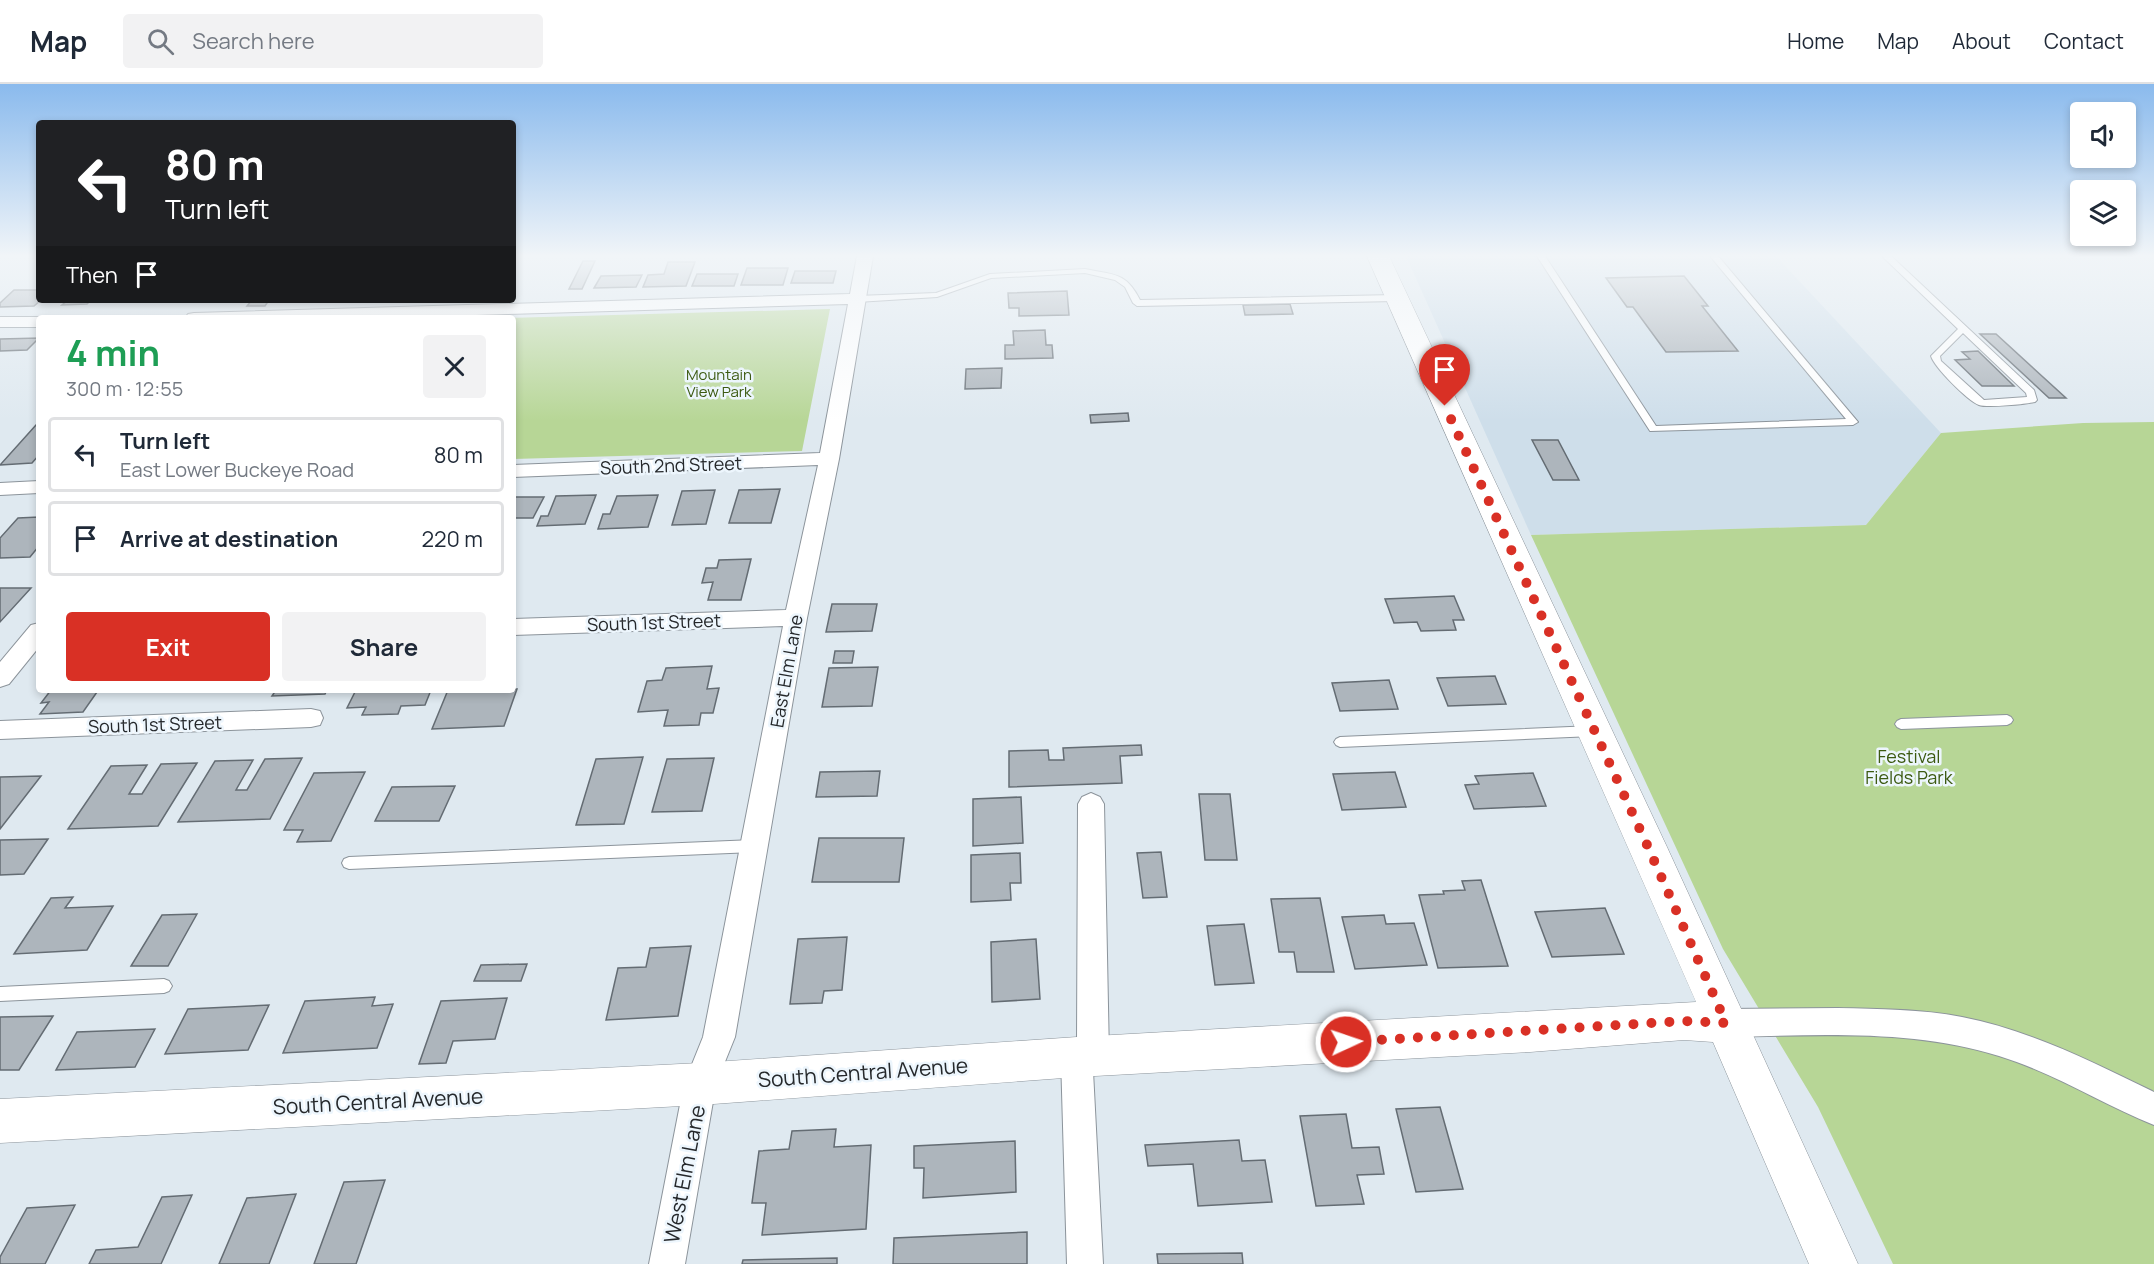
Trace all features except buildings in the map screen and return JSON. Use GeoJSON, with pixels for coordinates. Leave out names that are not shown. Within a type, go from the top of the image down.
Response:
{"type":"FeatureCollection","features":[{"type":"Feature","properties":{"kind":"main road"},"geometry":{"type":"LineString","coordinates":[[1402,311],[1595,731],[1834,1264]]}},
{"type":"Feature","properties":{"kind":"main road","name":"South Central Avenue"},"geometry":{"type":"LineString","coordinates":[[0,1121],[700,1084],[1085,1056],[1530,1032],[1684,1021],[1726,1023]]}},
{"type":"Feature","properties":{"kind":"street"},"geometry":{"type":"LineString","coordinates":[[361,315],[483,311]]}},
{"type":"Feature","properties":{"kind":"street","name":"East Elm Lane"},"geometry":{"type":"LineString","coordinates":[[700,1084],[719,1036],[796,618],[829,459],[855,311]]}},
{"type":"Feature","properties":{"kind":"street"},"geometry":{"type":"LineString","coordinates":[[0,322],[36,322]]}},
{"type":"Feature","properties":{"kind":"street","name":"South 2nd Street"},"geometry":{"type":"LineString","coordinates":[[516,471],[829,459]]}},
{"type":"Feature","properties":{"kind":"street"},"geometry":{"type":"LineString","coordinates":[[0,489],[36,488]]}},
{"type":"Feature","properties":{"kind":"street","name":"South 1st Street"},"geometry":{"type":"LineString","coordinates":[[516,627],[796,618]]}},
{"type":"Feature","properties":{"kind":"street"},"geometry":{"type":"LineString","coordinates":[[0,678],[36,635]]}},
{"type":"Feature","properties":{"kind":"street","name":"South 1st Street"},"geometry":{"type":"LineString","coordinates":[[0,730],[311,718]]}},
{"type":"Feature","properties":{"kind":"street"},"geometry":{"type":"LineString","coordinates":[[1085,1264],[1085,1056],[1091,804]]}},
{"type":"Feature","properties":{"kind":"street"},"geometry":{"type":"LineString","coordinates":[[1726,1023],[1892,1024],[1940,1028],[1977,1035],[2087,1076],[2154,1108]]}},
{"type":"Feature","properties":{"kind":"street","name":"West Elm Lane"},"geometry":{"type":"LineString","coordinates":[[667,1264],[700,1084]]}},
{"type":"Feature","properties":{"kind":"lane"},"geometry":{"type":"LineString","coordinates":[[1577,311],[1653,429],[1853,422],[1760,311]]}},
{"type":"Feature","properties":{"kind":"lane"},"geometry":{"type":"LineString","coordinates":[[1945,311],[1963,328],[2031,392],[2032,400],[1983,402],[1973,397],[1937,362],[1935,356],[1963,328]]}},
{"type":"Feature","properties":{"kind":"lane"},"geometry":{"type":"LineString","coordinates":[[1901,724],[2007,720]]}},
{"type":"Feature","properties":{"kind":"lane"},"geometry":{"type":"LineString","coordinates":[[1340,742],[1595,731]]}},
{"type":"Feature","properties":{"kind":"lane"},"geometry":{"type":"LineString","coordinates":[[349,863],[754,846]]}},
{"type":"Feature","properties":{"kind":"lane"},"geometry":{"type":"LineString","coordinates":[[0,994],[164,986]]}},
{"type":"Feature","properties":{"kind":"shaded area"},"geometry":{"type":"Polygon","coordinates":[[[1431,311],[1827,311],[1941,433],[1866,525],[1531,535],[1431,311]]]}},
{"type":"Feature","properties":{"kind":"green space","name":"Mountain View Park"},"geometry":{"type":"Polygon","coordinates":[[[830,311],[802,451],[516,459],[516,318],[830,311]]]}},
{"type":"Feature","properties":{"kind":"green space","name":"Festival Fields Park"},"geometry":{"type":"Polygon","coordinates":[[[2154,422],[2154,1264],[1893,1264],[1818,1107],[1723,949],[1531,535],[1866,525],[1941,433],[2083,423],[2154,422]]]}},
{"type":"Feature","properties":{"kind":"route"},"geometry":{"type":"LineString","coordinates":[[1346,1042],[1684,1021],[1726,1023],[1648,847],[1445,406]]}}]}
